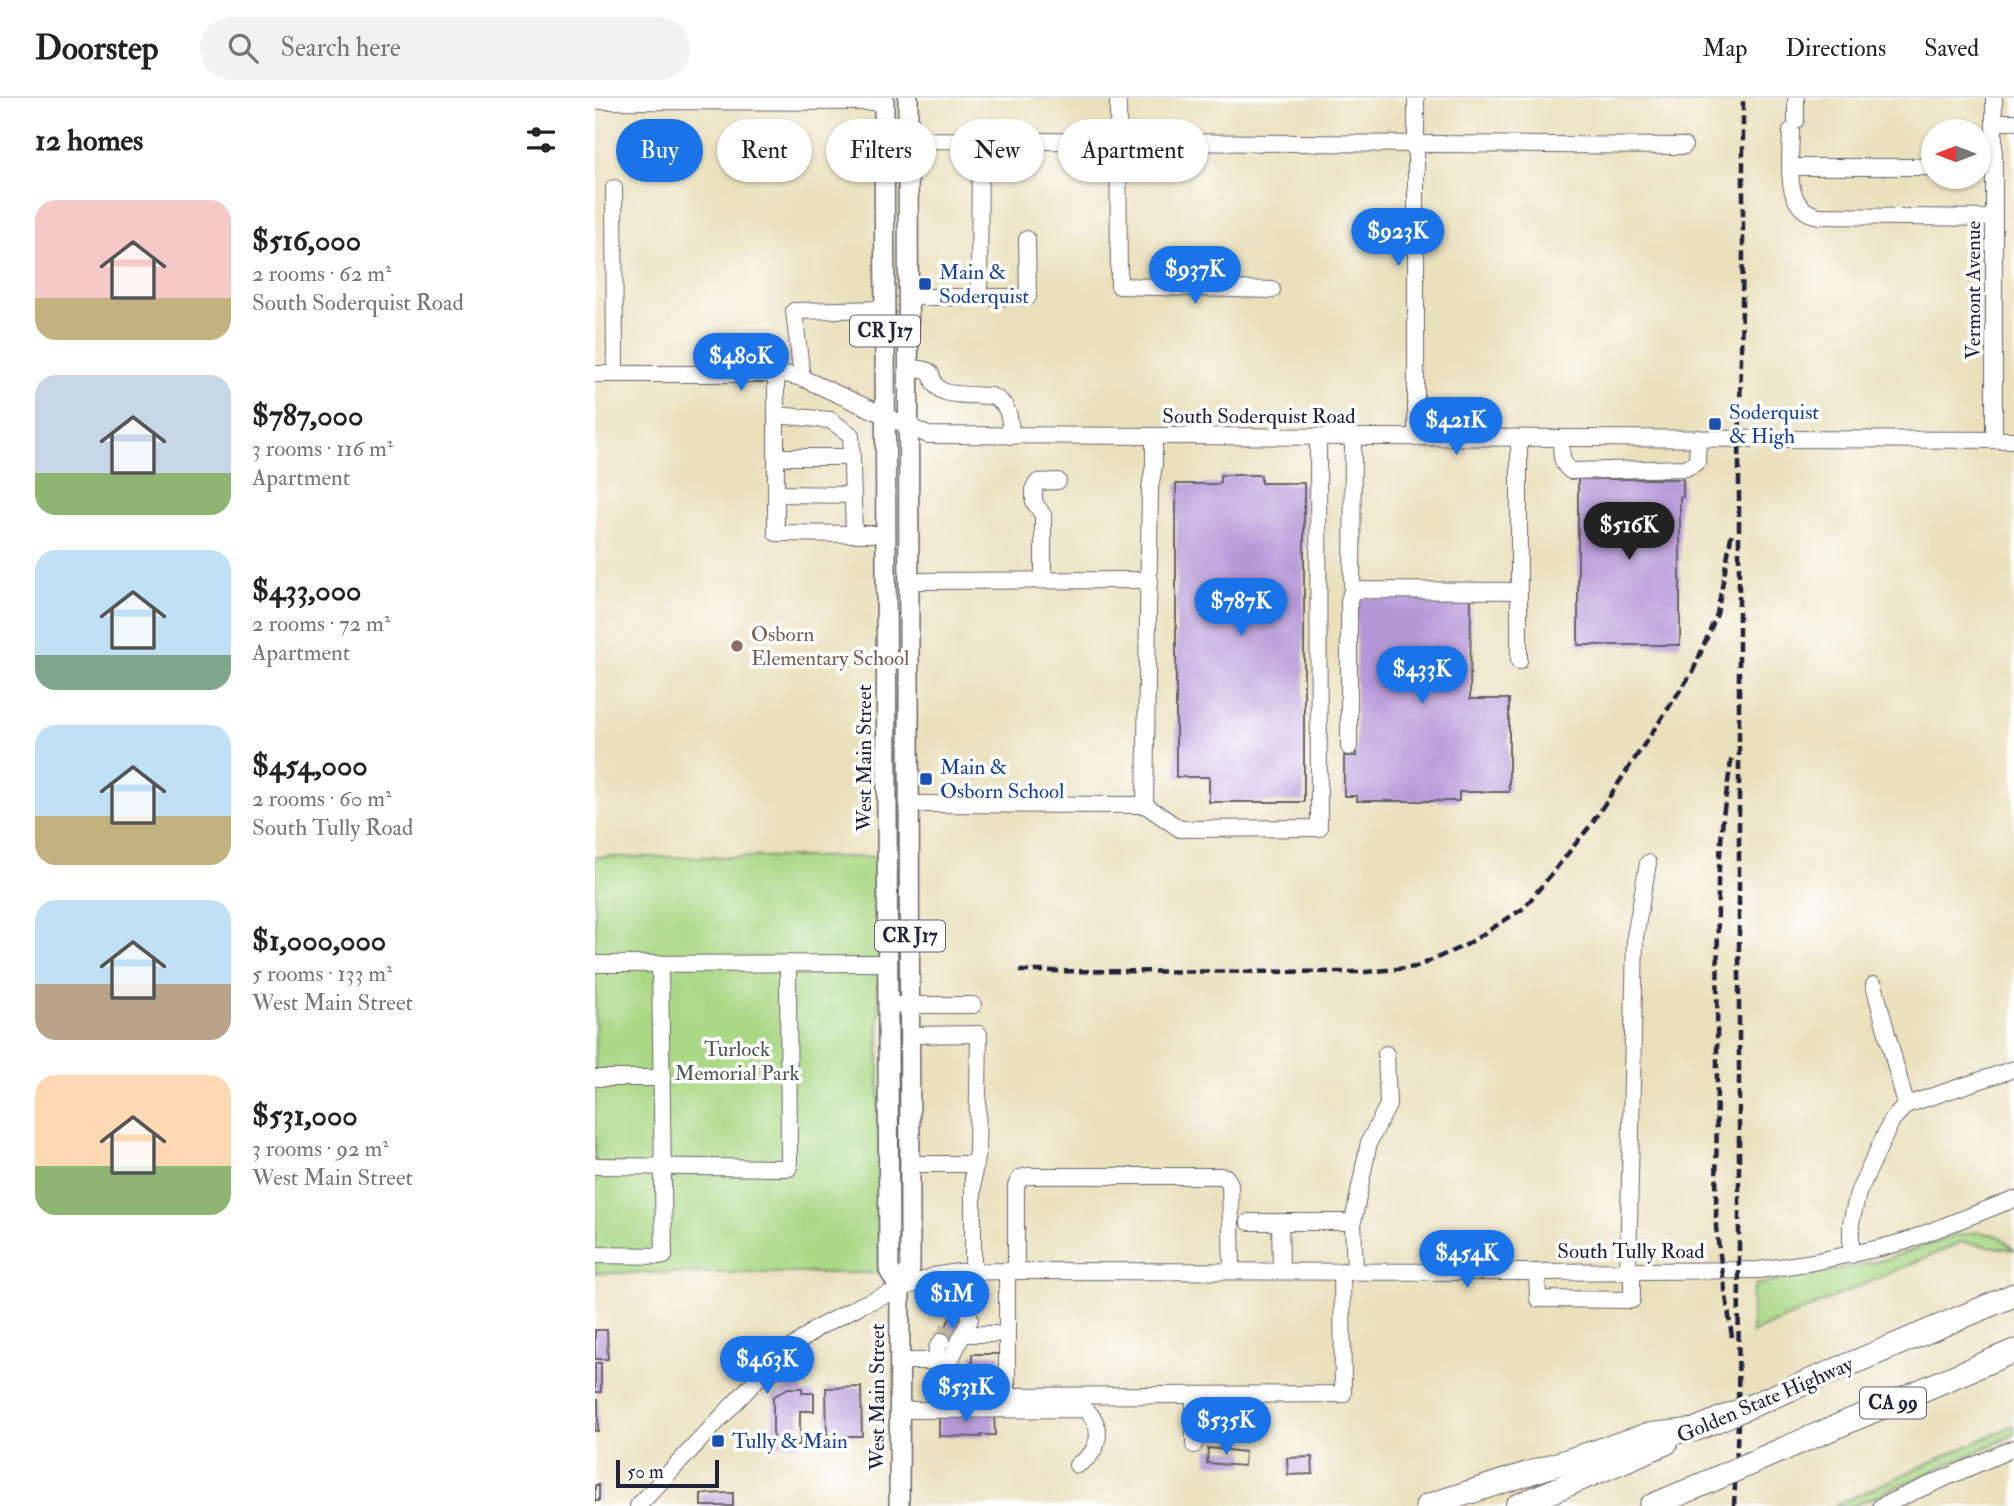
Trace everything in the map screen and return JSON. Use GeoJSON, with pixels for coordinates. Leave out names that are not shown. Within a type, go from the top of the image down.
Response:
{"type":"FeatureCollection","features":[{"type":"Feature","properties":{"kind":"highway","name":"Golden State Highway"},"geometry":{"type":"LineString","coordinates":[[1517,1506],[2010,1297]]}},
{"type":"Feature","properties":{"kind":"highway","name":"CA 99"},"geometry":{"type":"LineString","coordinates":[[1651,1506],[2014,1352]]}},
{"type":"Feature","properties":{"kind":"highway"},"geometry":{"type":"LineString","coordinates":[[1427,1506],[1647,1435],[1694,1430]]}},
{"type":"Feature","properties":{"kind":"main road","name":"West Main Street"},"geometry":{"type":"LineString","coordinates":[[908,98],[908,119]]}},
{"type":"Feature","properties":{"kind":"main road","name":"West Main Street"},"geometry":{"type":"LineString","coordinates":[[884,100],[889,1270],[900,1289]]}},
{"type":"Feature","properties":{"kind":"main road","name":"West Main Street"},"geometry":{"type":"LineString","coordinates":[[899,1506],[900,1289],[910,1269],[911,1164],[908,182]]}},
{"type":"Feature","properties":{"kind":"street"},"geometry":{"type":"LineString","coordinates":[[1118,98],[1118,119]]}},
{"type":"Feature","properties":{"kind":"street"},"geometry":{"type":"LineString","coordinates":[[1416,98],[1416,438]]}},
{"type":"Feature","properties":{"kind":"street"},"geometry":{"type":"LineString","coordinates":[[1795,98],[1791,167],[1793,196],[1803,209],[1813,215],[1994,218]]}},
{"type":"Feature","properties":{"kind":"street","name":"Vermont Avenue"},"geometry":{"type":"LineString","coordinates":[[1991,139],[1994,98]]}},
{"type":"Feature","properties":{"kind":"street"},"geometry":{"type":"LineString","coordinates":[[603,100],[884,100]]}},
{"type":"Feature","properties":{"kind":"street"},"geometry":{"type":"LineString","coordinates":[[1994,122],[2014,122]]}},
{"type":"Feature","properties":{"kind":"street"},"geometry":{"type":"LineString","coordinates":[[1208,142],[1684,146]]}},
{"type":"Feature","properties":{"kind":"street"},"geometry":{"type":"LineString","coordinates":[[1791,167],[1921,167]]}},
{"type":"Feature","properties":{"kind":"street"},"geometry":{"type":"LineString","coordinates":[[979,297],[980,182]]}},
{"type":"Feature","properties":{"kind":"street"},"geometry":{"type":"LineString","coordinates":[[1118,182],[1119,286],[1272,290]]}},
{"type":"Feature","properties":{"kind":"street"},"geometry":{"type":"LineString","coordinates":[[614,188],[615,374]]}},
{"type":"Feature","properties":{"kind":"street","name":"Vermont Avenue"},"geometry":{"type":"LineString","coordinates":[[1989,189],[1994,218],[1994,440]]}},
{"type":"Feature","properties":{"kind":"street"},"geometry":{"type":"LineString","coordinates":[[909,297],[1028,297],[1027,239]]}},
{"type":"Feature","properties":{"kind":"street"},"geometry":{"type":"LineString","coordinates":[[802,378],[794,311],[885,309]]}},
{"type":"Feature","properties":{"kind":"street"},"geometry":{"type":"LineString","coordinates":[[909,368],[929,370],[943,392],[998,398],[1010,414],[1011,436]]}},
{"type":"Feature","properties":{"kind":"street"},"geometry":{"type":"LineString","coordinates":[[776,373],[776,533],[886,534]]}},
{"type":"Feature","properties":{"kind":"street","name":"South Soderquist Road"},"geometry":{"type":"LineString","coordinates":[[595,374],[776,373],[802,378],[928,435],[2014,440]]}},
{"type":"Feature","properties":{"kind":"street"},"geometry":{"type":"LineString","coordinates":[[776,415],[830,420],[851,435],[854,534]]}},
{"type":"Feature","properties":{"kind":"street"},"geometry":{"type":"LineString","coordinates":[[1145,804],[1150,488],[1154,465],[1154,437]]}},
{"type":"Feature","properties":{"kind":"street"},"geometry":{"type":"LineString","coordinates":[[910,804],[1145,804],[1180,828],[1319,828],[1318,438]]}},
{"type":"Feature","properties":{"kind":"street"},"geometry":{"type":"LineString","coordinates":[[1349,747],[1353,438]]}},
{"type":"Feature","properties":{"kind":"street"},"geometry":{"type":"LineString","coordinates":[[1519,438],[1519,661]]}},
{"type":"Feature","properties":{"kind":"street"},"geometry":{"type":"LineString","coordinates":[[1561,438],[1564,467],[1571,471],[1686,468],[1697,462],[1698,438]]}},
{"type":"Feature","properties":{"kind":"street"},"geometry":{"type":"LineString","coordinates":[[776,457],[852,457]]}},
{"type":"Feature","properties":{"kind":"street"},"geometry":{"type":"LineString","coordinates":[[1044,580],[1044,515],[1034,502],[1034,486],[1038,482],[1058,481]]}},
{"type":"Feature","properties":{"kind":"street"},"geometry":{"type":"LineString","coordinates":[[776,494],[853,495]]}},
{"type":"Feature","properties":{"kind":"street"},"geometry":{"type":"LineString","coordinates":[[910,581],[1150,580]]}},
{"type":"Feature","properties":{"kind":"street"},"geometry":{"type":"LineString","coordinates":[[1352,590],[1519,591]]}},
{"type":"Feature","properties":{"kind":"street"},"geometry":{"type":"LineString","coordinates":[[1537,1272],[1538,1299],[1632,1300],[1630,1272],[1635,937],[1648,863]]}},
{"type":"Feature","properties":{"kind":"street"},"geometry":{"type":"LineString","coordinates":[[595,1167],[789,1168],[788,963]]}},
{"type":"Feature","properties":{"kind":"street"},"geometry":{"type":"LineString","coordinates":[[595,964],[887,963]]}},
{"type":"Feature","properties":{"kind":"street"},"geometry":{"type":"LineString","coordinates":[[595,1255],[664,1255],[660,964]]}},
{"type":"Feature","properties":{"kind":"street"},"geometry":{"type":"LineString","coordinates":[[1874,985],[1906,1105]]}},
{"type":"Feature","properties":{"kind":"street"},"geometry":{"type":"LineString","coordinates":[[887,1005],[973,1005]]}},
{"type":"Feature","properties":{"kind":"street"},"geometry":{"type":"LineString","coordinates":[[910,1035],[979,1034],[977,1151],[973,1176],[973,1271],[960,1313],[970,1319],[963,1334],[943,1361]]}},
{"type":"Feature","properties":{"kind":"street"},"geometry":{"type":"LineString","coordinates":[[1232,1271],[1230,1184],[1226,1177],[1020,1178],[1016,1186],[1007,1396],[1343,1394],[1353,1222],[1369,1142],[1388,1105],[1386,1054]]}},
{"type":"Feature","properties":{"kind":"street"},"geometry":{"type":"LineString","coordinates":[[1851,1255],[1851,1223],[1858,1193],[1892,1120],[1906,1105],[2014,1069]]}},
{"type":"Feature","properties":{"kind":"street"},"geometry":{"type":"LineString","coordinates":[[595,1078],[662,1078]]}},
{"type":"Feature","properties":{"kind":"street"},"geometry":{"type":"LineString","coordinates":[[911,1164],[975,1164]]}},
{"type":"Feature","properties":{"kind":"street","name":"South Tully Road"},"geometry":{"type":"LineString","coordinates":[[638,1506],[760,1376],[792,1347],[828,1321],[900,1289],[943,1274],[973,1271],[1759,1270],[1851,1255],[1906,1241],[2013,1202]]}},
{"type":"Feature","properties":{"kind":"street"},"geometry":{"type":"LineString","coordinates":[[1249,1222],[1353,1222]]}},
{"type":"Feature","properties":{"kind":"street"},"geometry":{"type":"LineString","coordinates":[[1280,1222],[1281,1271]]}},
{"type":"Feature","properties":{"kind":"street"},"geometry":{"type":"LineString","coordinates":[[1596,1272],[1596,1300]]}},
{"type":"Feature","properties":{"kind":"street"},"geometry":{"type":"LineString","coordinates":[[963,1334],[995,1334]]}},
{"type":"Feature","properties":{"kind":"street"},"geometry":{"type":"LineString","coordinates":[[941,1341],[937,1349],[943,1361],[950,1401]]}},
{"type":"Feature","properties":{"kind":"street"},"geometry":{"type":"LineString","coordinates":[[900,1362],[943,1361]]}},
{"type":"Feature","properties":{"kind":"street"},"geometry":{"type":"LineString","coordinates":[[1194,1395],[1194,1445]]}},
{"type":"Feature","properties":{"kind":"street"},"geometry":{"type":"LineString","coordinates":[[900,1410],[1085,1409],[1093,1417],[1097,1427],[1097,1447],[1089,1458],[1077,1465]]}},
{"type":"Feature","properties":{"kind":"street"},"geometry":{"type":"LineString","coordinates":[[1881,1506],[2014,1448]]}},
{"type":"Feature","properties":{"kind":"green space","name":"Turlock Memorial Park"},"geometry":{"type":"Polygon","coordinates":[[[595,857],[879,857],[879,1273],[595,1273],[595,857]]]}},
{"type":"Feature","properties":{"kind":"green space"},"geometry":{"type":"Polygon","coordinates":[[[1978,1232],[1999,1236],[2014,1250],[1961,1242],[1752,1333],[1752,1293],[1756,1285],[1880,1261],[1955,1236],[1978,1232]]]}},
{"type":"Feature","properties":{"kind":"green space"},"geometry":{"type":"Polygon","coordinates":[[[2014,1425],[2014,1435],[1853,1506],[1834,1506],[2014,1425]]]}},
{"type":"Feature","properties":{"kind":"building"},"geometry":{"type":"Polygon","coordinates":[[[1220,475],[1261,475],[1261,483],[1304,483],[1304,802],[1209,802],[1209,777],[1176,777],[1176,484],[1220,484],[1220,475]]]}},
{"type":"Feature","properties":{"kind":"building"},"geometry":{"type":"Polygon","coordinates":[[[1578,479],[1683,479],[1683,497],[1680,497],[1680,645],[1578,645],[1578,479]]]}},
{"type":"Feature","properties":{"kind":"building"},"geometry":{"type":"Polygon","coordinates":[[[1356,598],[1471,598],[1470,699],[1509,699],[1509,792],[1459,792],[1459,801],[1357,801],[1357,796],[1344,796],[1344,756],[1356,756],[1356,598]]]}},
{"type":"Feature","properties":{"kind":"building"},"geometry":{"type":"Polygon","coordinates":[[[951,1316],[964,1323],[953,1346],[939,1340],[951,1316]]]}},
{"type":"Feature","properties":{"kind":"building"},"geometry":{"type":"Polygon","coordinates":[[[595,1330],[607,1330],[608,1359],[595,1359],[595,1330]]]}},
{"type":"Feature","properties":{"kind":"building"},"geometry":{"type":"Polygon","coordinates":[[[972,1354],[1000,1354],[1000,1397],[972,1398],[972,1354]]]}},
{"type":"Feature","properties":{"kind":"building"},"geometry":{"type":"Polygon","coordinates":[[[595,1363],[601,1363],[601,1392],[595,1392],[595,1363]]]}},
{"type":"Feature","properties":{"kind":"building"},"geometry":{"type":"Polygon","coordinates":[[[861,1387],[862,1436],[827,1436],[826,1388],[861,1387]]]}},
{"type":"Feature","properties":{"kind":"building"},"geometry":{"type":"Polygon","coordinates":[[[788,1388],[802,1388],[802,1393],[814,1393],[814,1411],[800,1411],[800,1445],[773,1445],[773,1397],[788,1388]]]}},
{"type":"Feature","properties":{"kind":"building"},"geometry":{"type":"Polygon","coordinates":[[[595,1400],[598,1400],[598,1431],[595,1431],[595,1400]]]}},
{"type":"Feature","properties":{"kind":"building"},"geometry":{"type":"Polygon","coordinates":[[[939,1412],[994,1413],[995,1435],[939,1436],[939,1412]]]}},
{"type":"Feature","properties":{"kind":"building"},"geometry":{"type":"Polygon","coordinates":[[[1212,1413],[1233,1413],[1233,1434],[1212,1435],[1212,1413]]]}},
{"type":"Feature","properties":{"kind":"building"},"geometry":{"type":"Polygon","coordinates":[[[1208,1448],[1245,1452],[1244,1466],[1207,1463],[1208,1448]]]}},
{"type":"Feature","properties":{"kind":"building"},"geometry":{"type":"Polygon","coordinates":[[[1312,1457],[1313,1474],[1288,1475],[1287,1458],[1312,1457]]]}},
{"type":"Feature","properties":{"kind":"building"},"geometry":{"type":"Polygon","coordinates":[[[595,1485],[599,1485],[599,1501],[595,1501],[595,1485]]]}},
{"type":"Feature","properties":{"kind":"building"},"geometry":{"type":"Polygon","coordinates":[[[733,1493],[733,1506],[701,1506],[701,1494],[733,1493]]]}},
{"type":"Feature","properties":{"kind":"tunnel"},"geometry":{"type":"LineString","coordinates":[[942,1341],[954,1318]]}},
{"type":"Feature","properties":{"kind":"railway"},"geometry":{"type":"LineString","coordinates":[[1734,1506],[1738,1424],[1739,1270],[1739,461],[1743,98]]}},
{"type":"Feature","properties":{"kind":"railway"},"geometry":{"type":"LineString","coordinates":[[1019,971],[1366,972],[1416,967],[1466,945],[1524,908],[1590,826],[1693,671],[1717,614],[1732,531]]}},
{"type":"Feature","properties":{"kind":"railway"},"geometry":{"type":"LineString","coordinates":[[1732,755],[1723,816],[1718,882],[1716,1228],[1732,1337]]}},
{"type":"Feature","properties":{"kind":"place","name":"Main & Soderquist"},"geometry":{"type":"Point","coordinates":[925,284]}},
{"type":"Feature","properties":{"kind":"place","name":"Soderquist & High"},"geometry":{"type":"Point","coordinates":[1715,424]}},
{"type":"Feature","properties":{"kind":"place","name":"Osborn Elementary School"},"geometry":{"type":"Point","coordinates":[737,646]}},
{"type":"Feature","properties":{"kind":"place","name":"Main & Osborn School"},"geometry":{"type":"Point","coordinates":[926,779]}},
{"type":"Feature","properties":{"kind":"place","name":"Tully & Main"},"geometry":{"type":"Point","coordinates":[718,1441]}}]}
